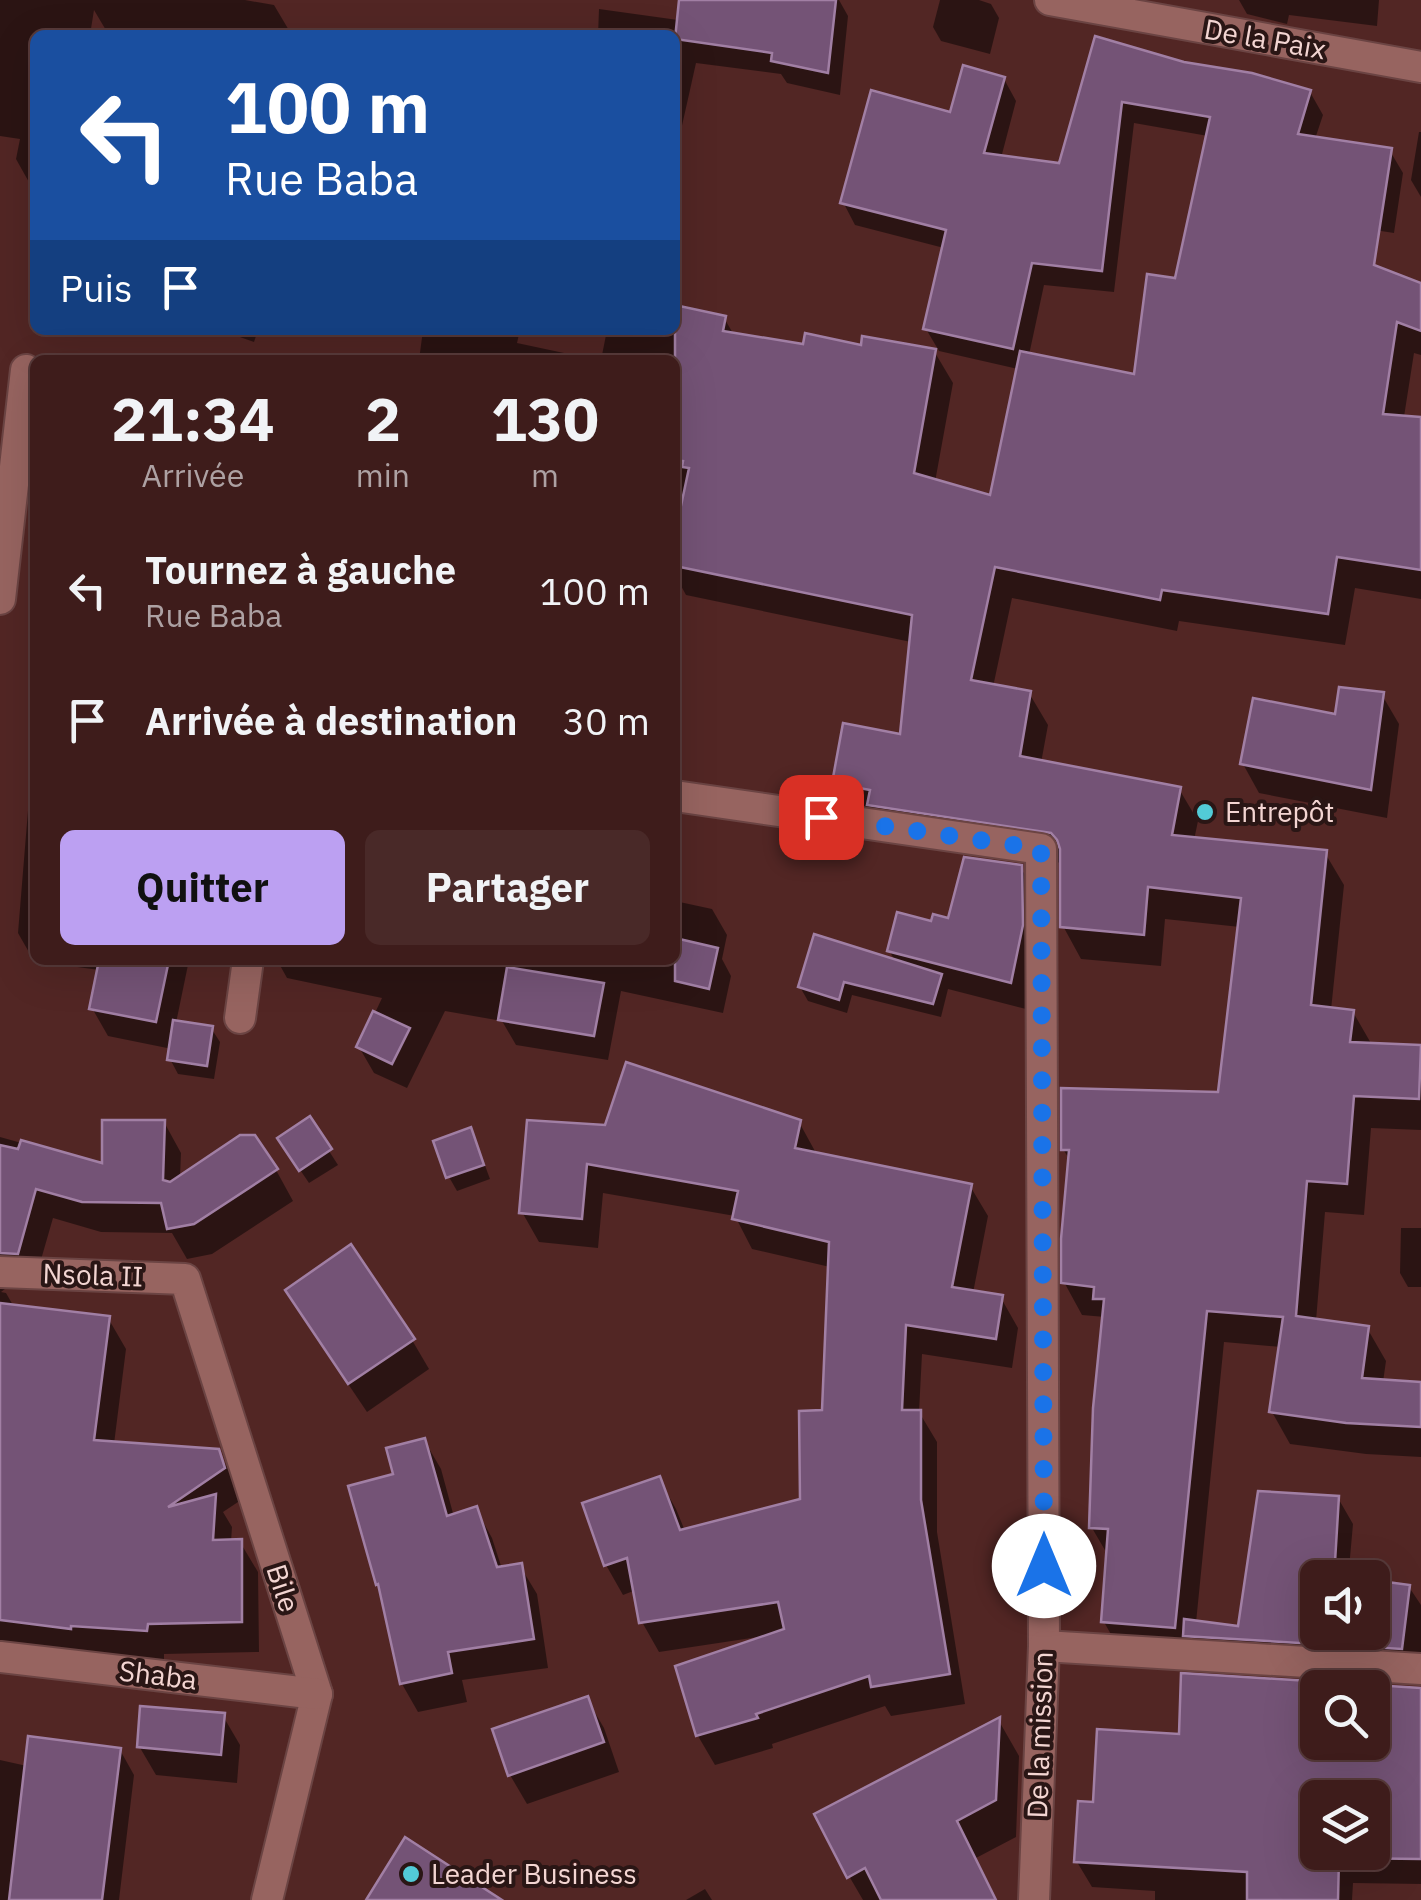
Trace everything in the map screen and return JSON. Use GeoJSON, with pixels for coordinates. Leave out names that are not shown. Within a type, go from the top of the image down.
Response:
{"type":"FeatureCollection","features":[{"type":"Feature","properties":{"kind":"street","name":"De la Paix"},"geometry":{"type":"LineString","coordinates":[[1050,0],[1421,67]]}},
{"type":"Feature","properties":{"kind":"street"},"geometry":{"type":"LineString","coordinates":[[0,599],[20,370]]}},
{"type":"Feature","properties":{"kind":"street","name":"De la mission"},"geometry":{"type":"LineString","coordinates":[[680,797],[1041,849],[1044,1646],[1034,1900]]}},
{"type":"Feature","properties":{"kind":"street"},"geometry":{"type":"LineString","coordinates":[[240,1018],[247,965]]}},
{"type":"Feature","properties":{"kind":"street","name":"Nsola II"},"geometry":{"type":"LineString","coordinates":[[0,1272],[185,1279]]}},
{"type":"Feature","properties":{"kind":"street","name":"Bile"},"geometry":{"type":"LineString","coordinates":[[185,1279],[317,1694]]}},
{"type":"Feature","properties":{"kind":"street"},"geometry":{"type":"LineString","coordinates":[[1044,1646],[1421,1669]]}},
{"type":"Feature","properties":{"kind":"street","name":"Shaba"},"geometry":{"type":"LineString","coordinates":[[0,1657],[317,1694]]}},
{"type":"Feature","properties":{"kind":"street"},"geometry":{"type":"LineString","coordinates":[[266,1900],[317,1694]]}},
{"type":"Feature","properties":{"kind":"building"},"geometry":{"type":"Polygon","coordinates":[[[679,0],[836,0],[828,73],[771,61],[772,53],[680,40],[680,30],[676,30],[679,0]]]}},
{"type":"Feature","properties":{"kind":"building"},"geometry":{"type":"Polygon","coordinates":[[[1095,36],[1184,62],[1252,73],[1311,90],[1298,134],[1392,148],[1374,265],[1421,283],[1421,331],[1397,322],[1383,414],[1421,417],[1421,570],[1337,557],[1328,614],[1162,590],[1160,600],[995,567],[971,680],[1031,691],[1020,756],[1181,787],[1172,835],[1327,850],[1311,1005],[1354,1010],[1350,1042],[1421,1045],[1419,1099],[1354,1096],[1347,1184],[1307,1181],[1296,1316],[1369,1326],[1362,1378],[1421,1382],[1421,1427],[1346,1423],[1269,1412],[1283,1317],[1207,1311],[1175,1628],[1101,1622],[1108,1529],[1089,1528],[1093,1408],[1104,1299],[1093,1299],[1094,1287],[1061,1283],[1069,1150],[1061,1150],[1061,1088],[1218,1092],[1241,898],[1148,887],[1144,935],[1060,927],[1060,849],[1051,833],[867,805],[870,790],[832,783],[843,723],[900,734],[912,615],[680,567],[680,510],[689,468],[682,467],[680,461],[680,355],[675,355],[675,335],[680,335],[680,306],[726,316],[723,331],[803,344],[805,333],[861,345],[862,336],[936,349],[914,473],[990,495],[1020,351],[1134,374],[1147,274],[1175,278],[1210,117],[1122,102],[1102,271],[1032,263],[1013,349],[923,329],[946,230],[840,203],[871,90],[950,112],[963,65],[1005,77],[984,153],[1059,163],[1095,36]]]}},
{"type":"Feature","properties":{"kind":"building"},"geometry":{"type":"Polygon","coordinates":[[[1339,687],[1384,692],[1371,790],[1240,764],[1253,698],[1335,714],[1339,687]]]}},
{"type":"Feature","properties":{"kind":"building"},"geometry":{"type":"Polygon","coordinates":[[[964,857],[1022,865],[1023,925],[1011,983],[887,951],[897,912],[931,921],[933,914],[948,918],[964,857]]]}},
{"type":"Feature","properties":{"kind":"building"},"geometry":{"type":"Polygon","coordinates":[[[814,934],[942,974],[933,1004],[844,982],[839,1000],[798,987],[814,934]]]}},
{"type":"Feature","properties":{"kind":"building"},"geometry":{"type":"Polygon","coordinates":[[[680,939],[718,948],[709,989],[675,981],[675,965],[680,965],[680,939]]]}},
{"type":"Feature","properties":{"kind":"building"},"geometry":{"type":"Polygon","coordinates":[[[98,965],[168,965],[156,1022],[89,1009],[98,965]]]}},
{"type":"Feature","properties":{"kind":"building"},"geometry":{"type":"Polygon","coordinates":[[[507,967],[604,983],[594,1036],[498,1020],[507,967]]]}},
{"type":"Feature","properties":{"kind":"building"},"geometry":{"type":"Polygon","coordinates":[[[373,1011],[410,1028],[392,1064],[356,1047],[373,1011]]]}},
{"type":"Feature","properties":{"kind":"building"},"geometry":{"type":"Polygon","coordinates":[[[173,1020],[213,1026],[207,1066],[167,1060],[173,1020]]]}},
{"type":"Feature","properties":{"kind":"building"},"geometry":{"type":"Polygon","coordinates":[[[626,1062],[801,1120],[795,1148],[972,1184],[952,1287],[1003,1295],[996,1339],[906,1325],[902,1410],[921,1410],[921,1500],[950,1674],[871,1687],[869,1676],[756,1714],[758,1718],[696,1736],[675,1666],[784,1629],[778,1602],[639,1623],[627,1558],[604,1566],[582,1503],[660,1476],[680,1530],[800,1499],[799,1411],[822,1410],[829,1242],[732,1219],[738,1191],[587,1164],[582,1219],[519,1213],[527,1120],[605,1125],[626,1062]]]}},
{"type":"Feature","properties":{"kind":"building"},"geometry":{"type":"Polygon","coordinates":[[[310,1116],[332,1149],[299,1171],[277,1138],[310,1116]]]}},
{"type":"Feature","properties":{"kind":"building"},"geometry":{"type":"Polygon","coordinates":[[[102,1120],[165,1120],[163,1180],[170,1182],[240,1135],[255,1135],[278,1169],[194,1224],[167,1229],[161,1203],[82,1202],[36,1189],[18,1254],[0,1253],[0,1145],[18,1149],[21,1140],[102,1163],[102,1120]]]}},
{"type":"Feature","properties":{"kind":"building"},"geometry":{"type":"Polygon","coordinates":[[[471,1127],[484,1165],[446,1178],[433,1141],[471,1127]]]}},
{"type":"Feature","properties":{"kind":"building"},"geometry":{"type":"Polygon","coordinates":[[[351,1244],[415,1339],[348,1384],[285,1290],[351,1244]]]}},
{"type":"Feature","properties":{"kind":"building"},"geometry":{"type":"Polygon","coordinates":[[[0,1303],[110,1316],[94,1440],[219,1449],[225,1468],[168,1507],[216,1494],[213,1540],[242,1539],[242,1622],[148,1624],[147,1631],[71,1629],[0,1620],[0,1303]]]}},
{"type":"Feature","properties":{"kind":"building"},"geometry":{"type":"Polygon","coordinates":[[[425,1438],[447,1516],[477,1506],[497,1567],[522,1563],[534,1639],[448,1652],[452,1673],[400,1684],[378,1584],[348,1486],[393,1474],[386,1448],[425,1438]]]}},
{"type":"Feature","properties":{"kind":"building"},"geometry":{"type":"Polygon","coordinates":[[[1258,1491],[1339,1496],[1335,1560],[1300,1560],[1300,1643],[1183,1636],[1184,1619],[1238,1626],[1258,1491]]]}},
{"type":"Feature","properties":{"kind":"building"},"geometry":{"type":"Polygon","coordinates":[[[1390,1582],[1410,1585],[1402,1649],[1390,1648],[1390,1582]]]}},
{"type":"Feature","properties":{"kind":"building"},"geometry":{"type":"Polygon","coordinates":[[[1181,1673],[1300,1680],[1300,1760],[1390,1760],[1390,1686],[1421,1688],[1421,1859],[1390,1859],[1390,1780],[1300,1780],[1300,1870],[1339,1870],[1338,1900],[1247,1900],[1247,1872],[1074,1862],[1078,1801],[1093,1802],[1097,1729],[1179,1734],[1181,1673]]]}},
{"type":"Feature","properties":{"kind":"building"},"geometry":{"type":"Polygon","coordinates":[[[588,1696],[604,1742],[508,1776],[492,1729],[588,1696]]]}},
{"type":"Feature","properties":{"kind":"building"},"geometry":{"type":"Polygon","coordinates":[[[140,1706],[225,1713],[221,1755],[137,1747],[140,1706]]]}},
{"type":"Feature","properties":{"kind":"building"},"geometry":{"type":"Polygon","coordinates":[[[1000,1717],[996,1800],[957,1821],[996,1900],[881,1900],[865,1868],[847,1878],[814,1814],[1000,1717]]]}},
{"type":"Feature","properties":{"kind":"building"},"geometry":{"type":"Polygon","coordinates":[[[28,1736],[121,1748],[102,1900],[9,1900],[28,1736]]]}},
{"type":"Feature","properties":{"kind":"building","name":"Leader Business"},"geometry":{"type":"Polygon","coordinates":[[[405,1837],[502,1900],[366,1900],[405,1837]]]}},
{"type":"Feature","properties":{"kind":"place","name":"Entrepôt"},"geometry":{"type":"Point","coordinates":[1205,812]}},
{"type":"Feature","properties":{"kind":"place","name":"Leader Business"},"geometry":{"type":"Point","coordinates":[411,1874]}},
{"type":"Feature","properties":{"kind":"route"},"geometry":{"type":"LineString","coordinates":[[821,817],[1041,849],[1044,1566]]}}]}
